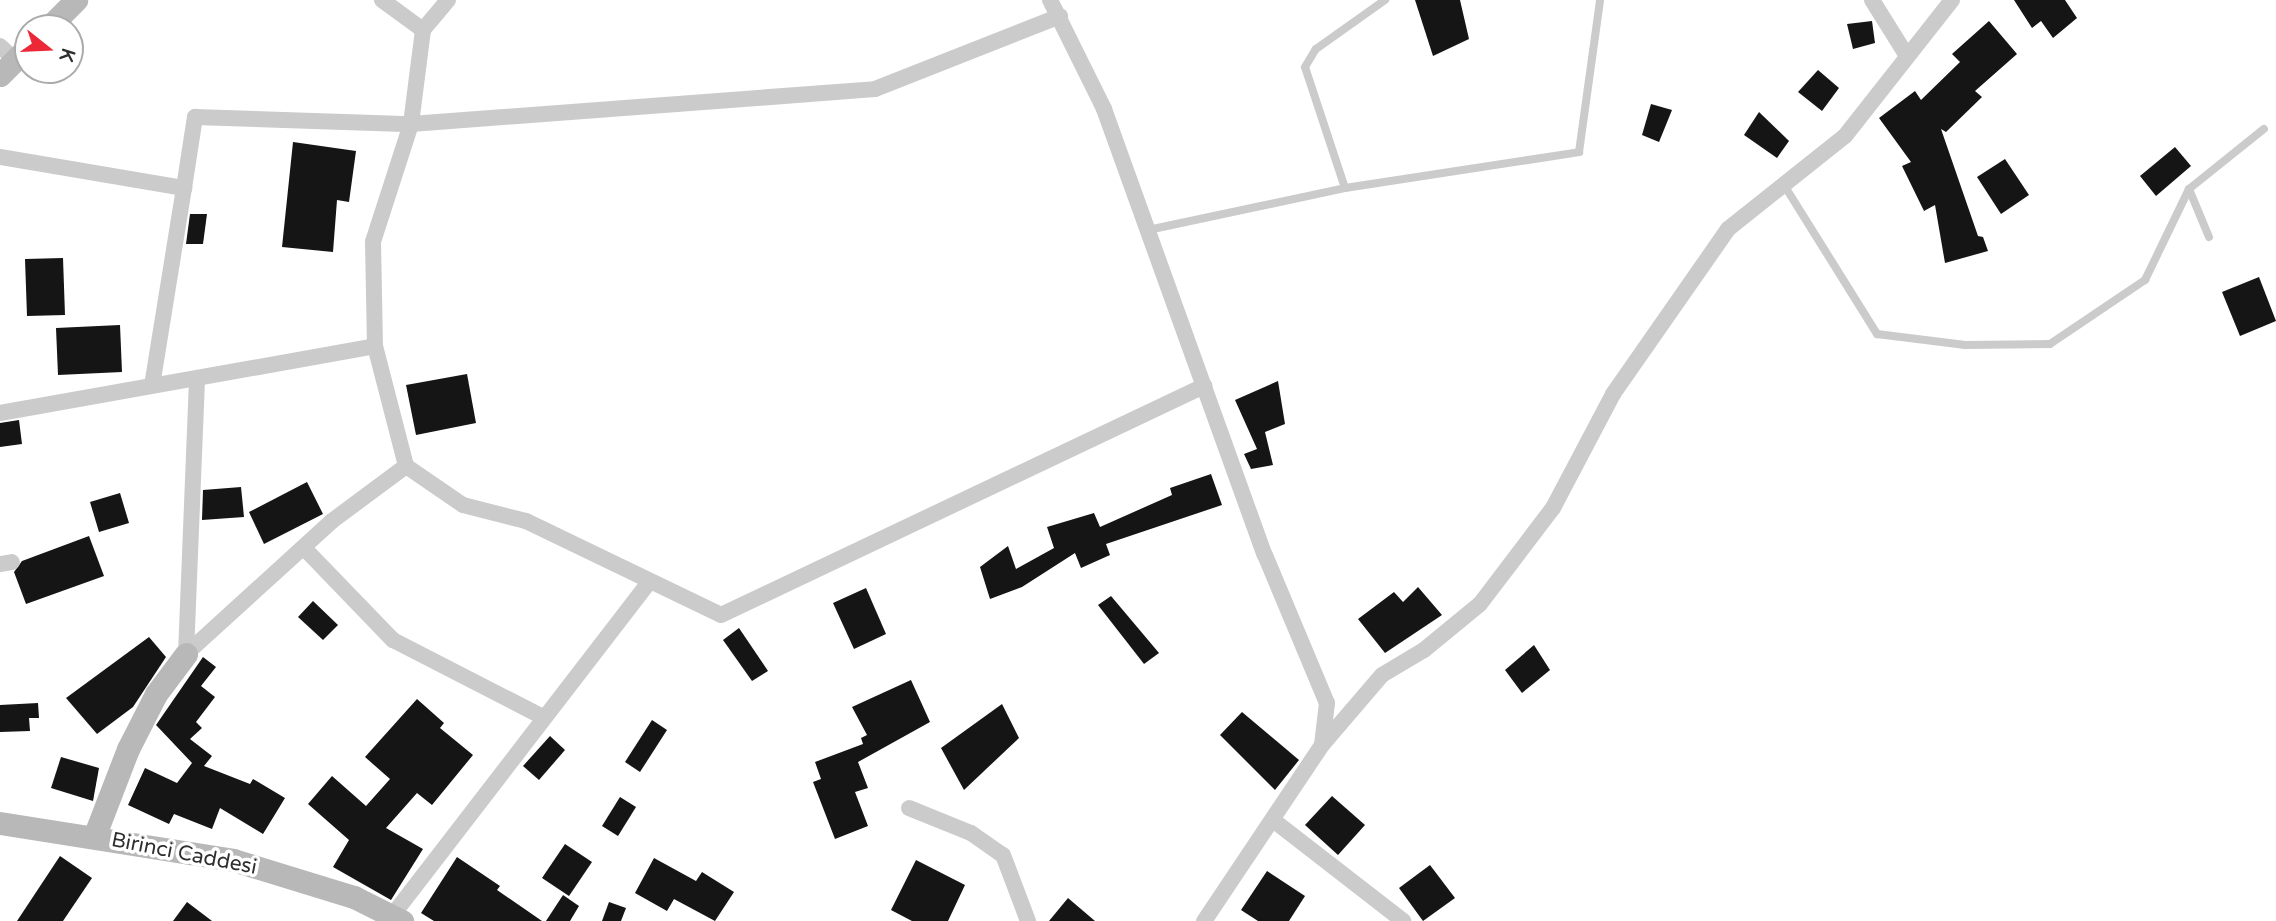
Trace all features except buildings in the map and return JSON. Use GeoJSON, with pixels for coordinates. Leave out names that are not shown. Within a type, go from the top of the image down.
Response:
{"type":"FeatureCollection","features":[{"type":"Feature","properties":{"kind":"street"},"geometry":{"type":"LineString","coordinates":[[62,14],[76,0]]}},
{"type":"Feature","properties":{"kind":"street"},"geometry":{"type":"LineString","coordinates":[[382,0],[424,30]]}},
{"type":"Feature","properties":{"kind":"street"},"geometry":{"type":"LineString","coordinates":[[448,0],[424,30],[411,124],[373,242],[375,346],[406,466],[463,505],[526,521],[721,615],[1204,386]]}},
{"type":"Feature","properties":{"kind":"street"},"geometry":{"type":"LineString","coordinates":[[1050,0],[1104,109],[1204,386],[1327,703],[1322,745]]}},
{"type":"Feature","properties":{"kind":"street"},"geometry":{"type":"LineString","coordinates":[[1872,0],[1908,56]]}},
{"type":"Feature","properties":{"kind":"street"},"geometry":{"type":"LineString","coordinates":[[1205,921],[1322,745],[1382,675],[1424,650],[1480,604],[1553,508],[1613,394],[1728,229],[1845,136],[1952,0]]}},
{"type":"Feature","properties":{"kind":"street"},"geometry":{"type":"LineString","coordinates":[[152,386],[195,117],[411,124],[875,89],[1060,16]]}},
{"type":"Feature","properties":{"kind":"street"},"geometry":{"type":"LineString","coordinates":[[0,157],[184,188]]}},
{"type":"Feature","properties":{"kind":"street"},"geometry":{"type":"LineString","coordinates":[[0,413],[375,346]]}},
{"type":"Feature","properties":{"kind":"street"},"geometry":{"type":"LineString","coordinates":[[186,654],[197,378]]}},
{"type":"Feature","properties":{"kind":"street"},"geometry":{"type":"LineString","coordinates":[[94,837],[128,749],[156,694],[186,654],[332,522],[406,466]]}},
{"type":"Feature","properties":{"kind":"street"},"geometry":{"type":"LineString","coordinates":[[305,549],[393,640],[541,716]]}},
{"type":"Feature","properties":{"kind":"street"},"geometry":{"type":"LineString","coordinates":[[397,919],[541,716],[649,582]]}},
{"type":"Feature","properties":{"kind":"street"},"geometry":{"type":"LineString","coordinates":[[909,808],[971,833],[1003,855],[1028,921]]}},
{"type":"Feature","properties":{"kind":"street"},"geometry":{"type":"LineString","coordinates":[[1273,820],[1403,921]]}},
{"type":"Feature","properties":{"kind":"street","name":"Birinci Caddesi"},"geometry":{"type":"LineString","coordinates":[[0,822],[233,860],[354,897],[397,919]]}},
{"type":"Feature","properties":{"kind":"lane"},"geometry":{"type":"LineString","coordinates":[[1345,188],[1305,67],[1316,49],[1385,0]]}},
{"type":"Feature","properties":{"kind":"lane"},"geometry":{"type":"LineString","coordinates":[[1148,230],[1345,188],[1579,152],[1600,0]]}},
{"type":"Feature","properties":{"kind":"lane"},"geometry":{"type":"LineString","coordinates":[[1784,184],[1877,334],[1965,345],[2050,344],[2145,280],[2189,189],[2264,129]]}},
{"type":"Feature","properties":{"kind":"lane"},"geometry":{"type":"LineString","coordinates":[[2189,189],[2209,237]]}}]}
